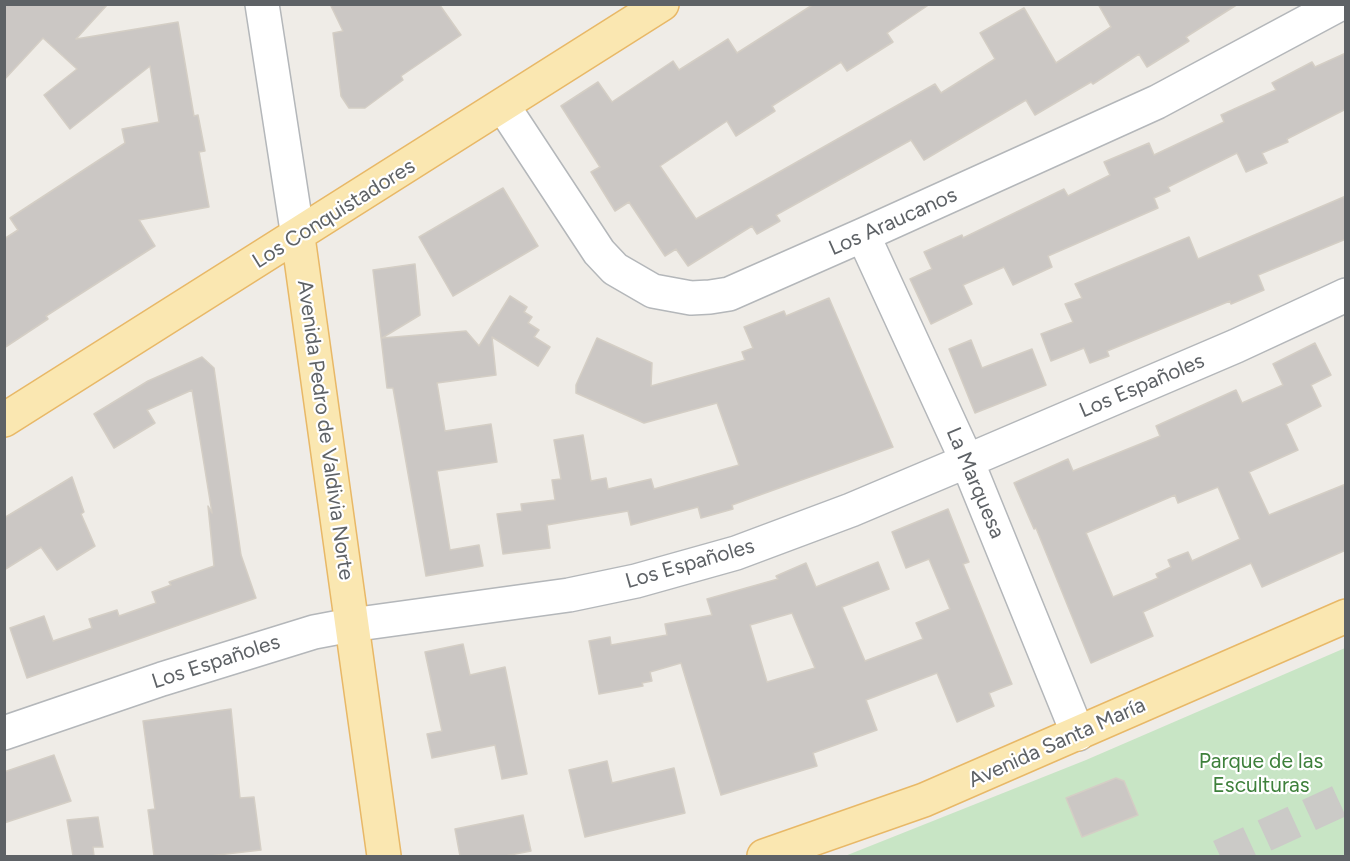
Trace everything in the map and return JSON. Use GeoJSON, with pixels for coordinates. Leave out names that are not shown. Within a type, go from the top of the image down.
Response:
{"type":"FeatureCollection","features":[{"type":"Feature","properties":{"kind":"main road","name":"Los Conquistadores"},"geometry":{"type":"LineString","coordinates":[[4,420],[298,237],[662,4]]}},
{"type":"Feature","properties":{"kind":"main road","name":"Avenida Pedro de Valdivia Norte"},"geometry":{"type":"LineString","coordinates":[[298,237],[384,856]]}},
{"type":"Feature","properties":{"kind":"main road","name":"Avenida Santa María"},"geometry":{"type":"LineString","coordinates":[[764,856],[924,800],[1346,616]]}},
{"type":"Feature","properties":{"kind":"street","name":"Avenida Pedro de Valdivia Norte"},"geometry":{"type":"LineString","coordinates":[[262,4],[298,237]]}},
{"type":"Feature","properties":{"kind":"street","name":"Los Araucanos"},"geometry":{"type":"LineString","coordinates":[[503,106],[599,252],[615,269],[653,291],[691,298],[729,294],[1157,102],[1340,4]]}},
{"type":"Feature","properties":{"kind":"street","name":"La Marquesa"},"geometry":{"type":"LineString","coordinates":[[863,235],[967,461],[1078,734]]}},
{"type":"Feature","properties":{"kind":"street","name":"Los Españoles"},"geometry":{"type":"LineString","coordinates":[[4,733],[273,643],[351,625],[569,595],[680,570],[736,554],[967,461],[1236,346],[1346,295]]}},
{"type":"Feature","properties":{"kind":"green space","name":"Parque de las Esculturas"},"geometry":{"type":"Polygon","coordinates":[[[1345,648],[1345,856],[845,856],[1086,760],[1345,648]]]}},
{"type":"Feature","properties":{"kind":"building"},"geometry":{"type":"Polygon","coordinates":[[[4,4],[108,4],[76,39],[178,22],[194,116],[198,115],[205,151],[199,152],[209,207],[139,220],[155,246],[46,316],[48,319],[4,348],[4,239],[18,230],[10,218],[125,143],[122,129],[159,122],[150,66],[70,129],[44,95],[77,69],[43,38],[4,80],[4,4]]]}},
{"type":"Feature","properties":{"kind":"building"},"geometry":{"type":"Polygon","coordinates":[[[330,4],[439,4],[461,35],[401,76],[403,80],[365,108],[349,108],[341,96],[333,33],[343,31],[330,4]]]}},
{"type":"Feature","properties":{"kind":"building"},"geometry":{"type":"Polygon","coordinates":[[[814,4],[930,4],[887,33],[893,42],[847,71],[841,62],[772,106],[775,111],[736,136],[727,121],[660,166],[696,219],[935,84],[941,93],[995,59],[980,33],[1024,8],[1056,63],[1111,27],[1098,4],[1238,4],[1186,37],[1189,41],[1147,67],[1139,54],[1093,84],[1091,82],[1035,115],[1026,100],[924,160],[911,140],[776,215],[780,221],[757,234],[752,226],[688,266],[676,249],[665,256],[629,202],[615,211],[591,172],[600,167],[561,106],[598,82],[612,102],[673,61],[679,70],[728,39],[737,53],[814,4]]]}},
{"type":"Feature","properties":{"kind":"building"},"geometry":{"type":"Polygon","coordinates":[[[1346,53],[1346,109],[1287,139],[1288,142],[1262,153],[1267,163],[1246,172],[1237,153],[1168,187],[1170,191],[1154,198],[1158,208],[1048,256],[1052,267],[1013,285],[1004,267],[963,285],[972,304],[931,324],[910,279],[932,269],[924,252],[962,235],[963,238],[1064,189],[1068,196],[1110,175],[1104,162],[1149,143],[1154,155],[1224,122],[1221,115],[1276,90],[1272,83],[1312,62],[1315,67],[1346,53]]]}},
{"type":"Feature","properties":{"kind":"building"},"geometry":{"type":"Polygon","coordinates":[[[503,188],[538,246],[453,296],[419,237],[503,188]]]}},
{"type":"Feature","properties":{"kind":"building"},"geometry":{"type":"Polygon","coordinates":[[[1346,196],[1346,239],[1258,275],[1264,290],[1231,304],[1230,301],[1107,351],[1109,356],[1090,363],[1084,348],[1051,361],[1041,334],[1073,322],[1065,304],[1082,298],[1075,284],[1189,237],[1198,259],[1346,196]]]}},
{"type":"Feature","properties":{"kind":"building"},"geometry":{"type":"Polygon","coordinates":[[[415,264],[420,315],[382,338],[466,331],[479,346],[510,296],[527,307],[524,312],[532,317],[528,323],[539,330],[534,337],[550,347],[538,366],[492,337],[496,375],[437,383],[445,431],[491,424],[497,462],[437,471],[450,550],[479,545],[483,566],[426,576],[393,388],[387,388],[373,270],[415,264]]]}},
{"type":"Feature","properties":{"kind":"building"},"geometry":{"type":"Polygon","coordinates":[[[829,298],[893,447],[732,505],[733,509],[701,518],[698,507],[631,525],[628,511],[547,525],[550,548],[503,554],[497,514],[522,511],[521,504],[555,500],[552,480],[561,479],[554,440],[583,435],[591,481],[606,478],[608,489],[651,479],[654,489],[739,465],[717,403],[644,423],[576,393],[576,385],[597,338],[652,363],[651,386],[745,360],[742,352],[753,348],[744,327],[784,311],[786,316],[829,298]]]}},
{"type":"Feature","properties":{"kind":"building"},"geometry":{"type":"Polygon","coordinates":[[[971,340],[982,368],[1032,349],[1046,385],[975,413],[949,349],[971,340]]]}},
{"type":"Feature","properties":{"kind":"building"},"geometry":{"type":"Polygon","coordinates":[[[1315,343],[1331,375],[1311,385],[1321,406],[1286,424],[1298,450],[1249,472],[1269,515],[1346,484],[1346,550],[1262,587],[1251,563],[1143,612],[1153,636],[1091,663],[1036,528],[1034,529],[1014,483],[1068,459],[1073,471],[1160,436],[1156,426],[1236,390],[1242,403],[1283,385],[1273,364],[1315,343]],[[1218,487],[1178,503],[1175,495],[1086,533],[1113,597],[1158,578],[1156,574],[1171,567],[1168,560],[1188,552],[1192,561],[1240,539],[1218,487]]]}},
{"type":"Feature","properties":{"kind":"building"},"geometry":{"type":"Polygon","coordinates":[[[202,357],[214,368],[241,555],[256,598],[27,678],[10,628],[44,616],[53,641],[92,628],[89,619],[117,610],[119,616],[156,603],[152,592],[171,585],[169,582],[214,566],[208,506],[212,513],[192,390],[147,410],[155,423],[114,448],[94,414],[148,381],[202,357]]]}},
{"type":"Feature","properties":{"kind":"building"},"geometry":{"type":"Polygon","coordinates":[[[72,477],[84,512],[81,514],[95,546],[57,570],[41,547],[4,570],[4,518],[72,477]]]}},
{"type":"Feature","properties":{"kind":"building"},"geometry":{"type":"Polygon","coordinates":[[[948,509],[969,562],[963,564],[1012,684],[989,693],[994,706],[957,722],[937,673],[866,700],[877,730],[813,753],[817,766],[721,795],[681,663],[650,672],[652,681],[642,683],[643,686],[599,694],[589,641],[610,637],[611,645],[667,635],[665,624],[712,615],[707,599],[778,579],[776,576],[806,563],[816,587],[878,562],[889,589],[842,607],[865,661],[923,639],[916,623],[950,609],[929,559],[906,568],[892,532],[948,509]],[[792,613],[750,625],[767,682],[815,668],[792,613]]]}},
{"type":"Feature","properties":{"kind":"building"},"geometry":{"type":"Polygon","coordinates":[[[463,644],[470,675],[505,667],[527,774],[502,779],[495,745],[432,758],[427,734],[442,731],[425,652],[463,644]]]}},
{"type":"Feature","properties":{"kind":"building"},"geometry":{"type":"Polygon","coordinates":[[[231,709],[240,798],[254,797],[261,850],[209,856],[154,856],[148,810],[155,809],[143,721],[231,709]]]}},
{"type":"Feature","properties":{"kind":"building"},"geometry":{"type":"Polygon","coordinates":[[[54,755],[71,801],[4,823],[4,772],[54,755]]]}},
{"type":"Feature","properties":{"kind":"building"},"geometry":{"type":"Polygon","coordinates":[[[607,761],[612,783],[674,768],[685,813],[585,837],[569,770],[607,761]]]}},
{"type":"Feature","properties":{"kind":"building"},"geometry":{"type":"Polygon","coordinates":[[[1116,778],[1124,781],[1138,815],[1082,837],[1066,798],[1116,778]]]}},
{"type":"Feature","properties":{"kind":"building"},"geometry":{"type":"Polygon","coordinates":[[[523,815],[531,851],[505,856],[460,856],[455,829],[523,815]]]}},
{"type":"Feature","properties":{"kind":"building"},"geometry":{"type":"Polygon","coordinates":[[[98,817],[103,847],[93,847],[94,856],[73,856],[67,820],[98,817]]]}},
{"type":"Feature","properties":{"kind":"tunnel"},"geometry":{"type":"LineString","coordinates":[[1220,856],[1346,798]]}}]}
